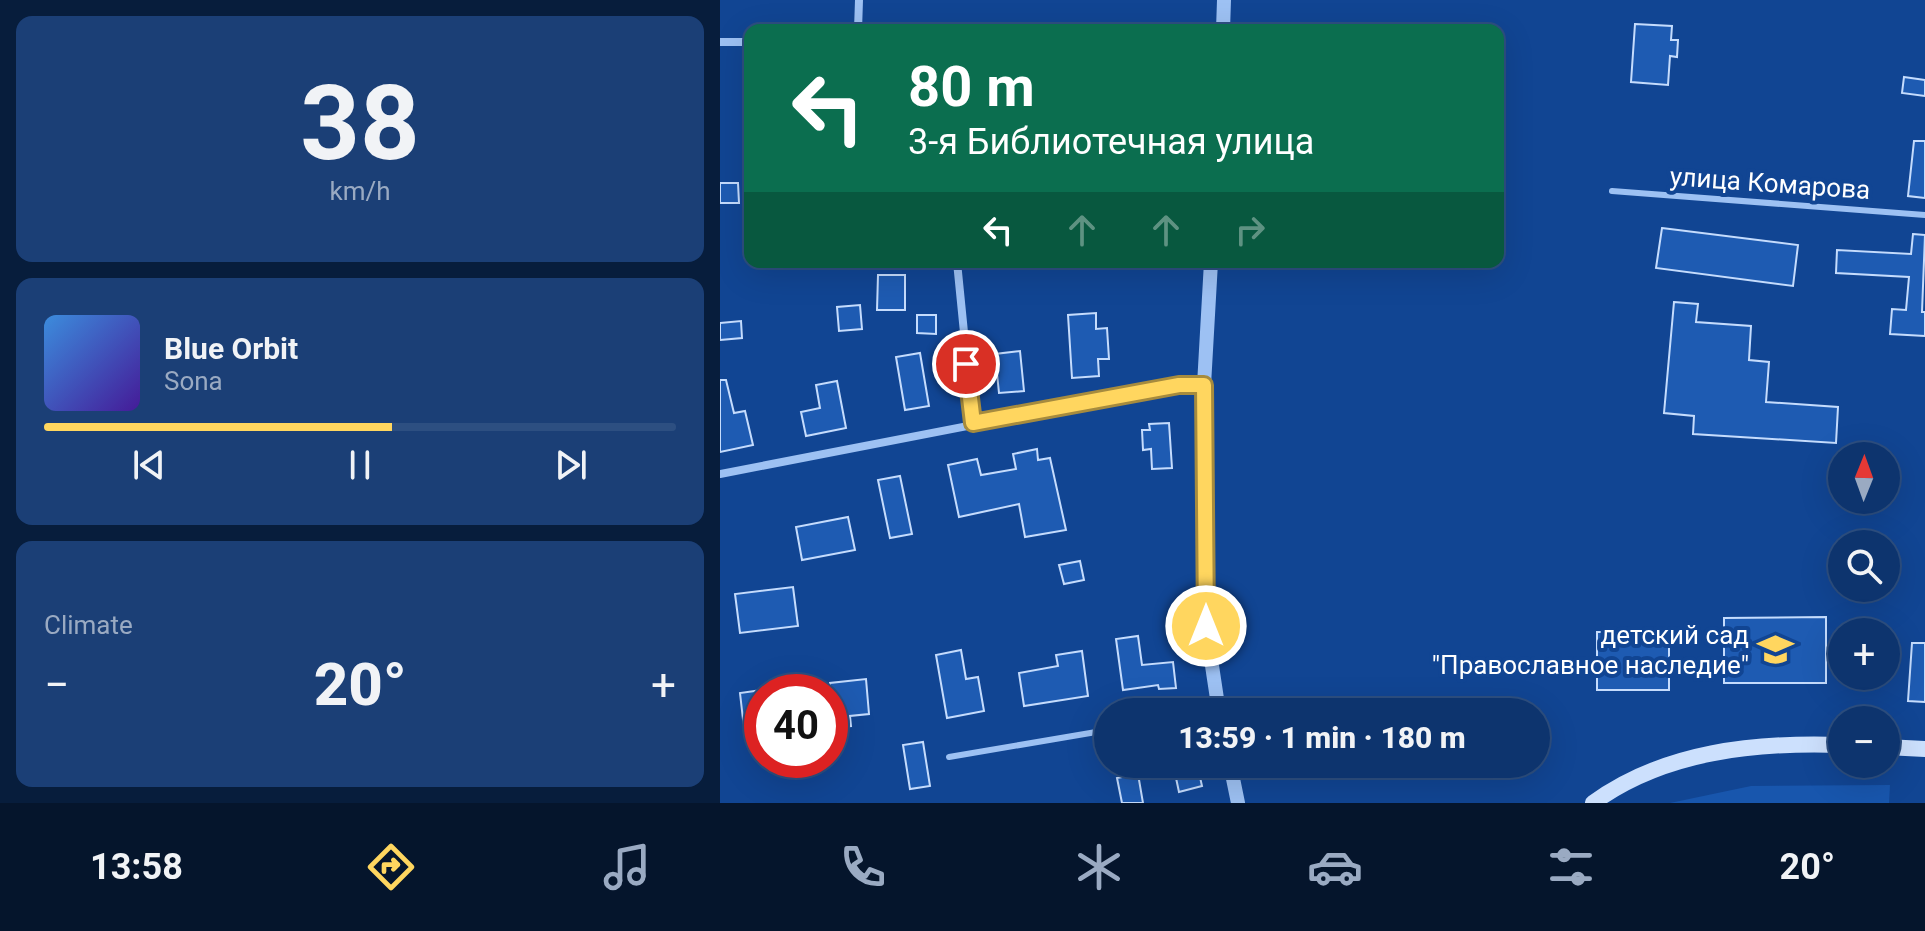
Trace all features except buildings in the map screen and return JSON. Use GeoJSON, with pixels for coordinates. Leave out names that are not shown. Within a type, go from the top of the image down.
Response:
{"type":"FeatureCollection","features":[{"type":"Feature","properties":{"kind":"main road"},"geometry":{"type":"LineString","coordinates":[[1593,803],[1612,789],[1667,764],[1719,752],[1828,745]]}},
{"type":"Feature","properties":{"kind":"main road"},"geometry":{"type":"LineString","coordinates":[[1900,748],[1925,749]]}},
{"type":"Feature","properties":{"kind":"street"},"geometry":{"type":"LineString","coordinates":[[858,24],[859,0]]}},
{"type":"Feature","properties":{"kind":"street"},"geometry":{"type":"LineString","coordinates":[[1223,24],[1224,0]]}},
{"type":"Feature","properties":{"kind":"street"},"geometry":{"type":"LineString","coordinates":[[720,42],[744,42]]}},
{"type":"Feature","properties":{"kind":"street"},"geometry":{"type":"LineString","coordinates":[[958,268],[973,423]]}},
{"type":"Feature","properties":{"kind":"street"},"geometry":{"type":"LineString","coordinates":[[1211,268],[1204,385],[1206,626],[1217,698]]}},
{"type":"Feature","properties":{"kind":"street"},"geometry":{"type":"LineString","coordinates":[[720,474],[1179,385],[1204,385]]}},
{"type":"Feature","properties":{"kind":"street"},"geometry":{"type":"LineString","coordinates":[[1233,778],[1238,803]]}},
{"type":"Feature","properties":{"kind":"lane","name":"улица Комарова"},"geometry":{"type":"LineString","coordinates":[[1612,191],[1925,215]]}},
{"type":"Feature","properties":{"kind":"lane"},"geometry":{"type":"LineString","coordinates":[[949,757],[1094,732]]}},
{"type":"Feature","properties":{"kind":"shaded area"},"geometry":{"type":"Polygon","coordinates":[[[1890,785],[1889,803],[1670,803],[1751,786],[1890,785]]]}},
{"type":"Feature","properties":{"kind":"place","name":"детский сад \"Православное наследие\""},"geometry":{"type":"Point","coordinates":[1775,650]}},
{"type":"Feature","properties":{"kind":"route"},"geometry":{"type":"LineString","coordinates":[[966,364],[973,423],[1179,385],[1204,385],[1206,626]]}}]}
